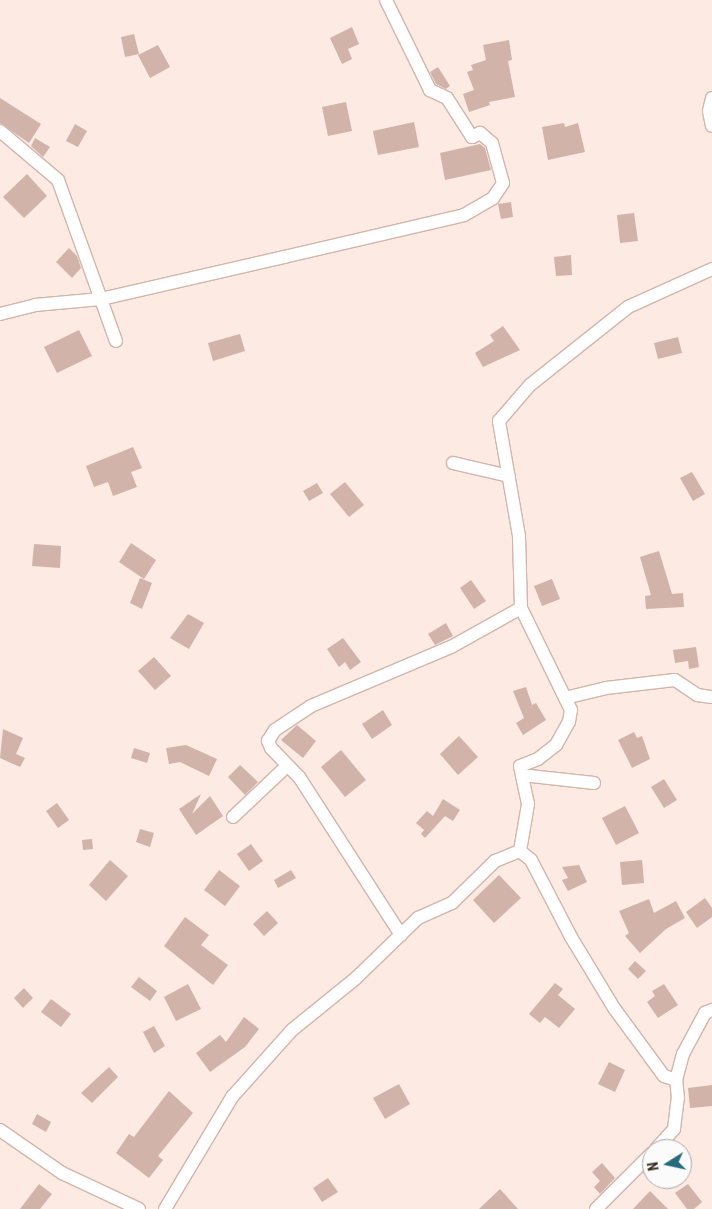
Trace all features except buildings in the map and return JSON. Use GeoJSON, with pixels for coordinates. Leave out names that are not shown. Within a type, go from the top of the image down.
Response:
{"type":"FeatureCollection","features":[{"type":"Feature","properties":{"kind":"street"},"geometry":{"type":"LineString","coordinates":[[0,314],[35,305],[101,299],[464,215],[493,198],[503,183],[492,143],[480,133],[472,137],[447,98],[430,90],[386,0]]}},
{"type":"Feature","properties":{"kind":"street"},"geometry":{"type":"LineString","coordinates":[[712,98],[709,111],[712,126]]}},
{"type":"Feature","properties":{"kind":"street"},"geometry":{"type":"LineString","coordinates":[[0,131],[58,180],[116,341]]}},
{"type":"Feature","properties":{"kind":"street"},"geometry":{"type":"LineString","coordinates":[[520,851],[528,804],[520,766],[538,759],[562,736],[571,710],[521,608],[519,536],[500,421],[530,385],[628,307],[671,284],[712,268]]}},
{"type":"Feature","properties":{"kind":"street"},"geometry":{"type":"LineString","coordinates":[[453,463],[509,476]]}},
{"type":"Feature","properties":{"kind":"street"},"geometry":{"type":"LineString","coordinates":[[401,935],[299,777],[271,748],[268,740],[275,730],[330,697],[451,647],[521,608]]}},
{"type":"Feature","properties":{"kind":"street"},"geometry":{"type":"LineString","coordinates":[[565,698],[606,688],[676,680],[697,695],[712,697]]}},
{"type":"Feature","properties":{"kind":"street"},"geometry":{"type":"LineString","coordinates":[[233,817],[287,766]]}},
{"type":"Feature","properties":{"kind":"street"},"geometry":{"type":"LineString","coordinates":[[522,775],[594,783]]}},
{"type":"Feature","properties":{"kind":"street"},"geometry":{"type":"LineString","coordinates":[[165,1209],[232,1096],[292,1030],[355,979],[418,918],[452,903],[474,885],[495,861],[520,851]]}},
{"type":"Feature","properties":{"kind":"street"},"geometry":{"type":"LineString","coordinates":[[520,851],[530,860],[571,938],[614,1008],[664,1076],[676,1080]]}},
{"type":"Feature","properties":{"kind":"street"},"geometry":{"type":"LineString","coordinates":[[665,1139],[674,1128],[678,1098],[676,1080],[683,1054],[705,1013],[712,1010]]}},
{"type":"Feature","properties":{"kind":"street"},"geometry":{"type":"LineString","coordinates":[[0,1130],[62,1173],[138,1209]]}},
{"type":"Feature","properties":{"kind":"street"},"geometry":{"type":"LineString","coordinates":[[596,1209],[642,1163]]}}]}
